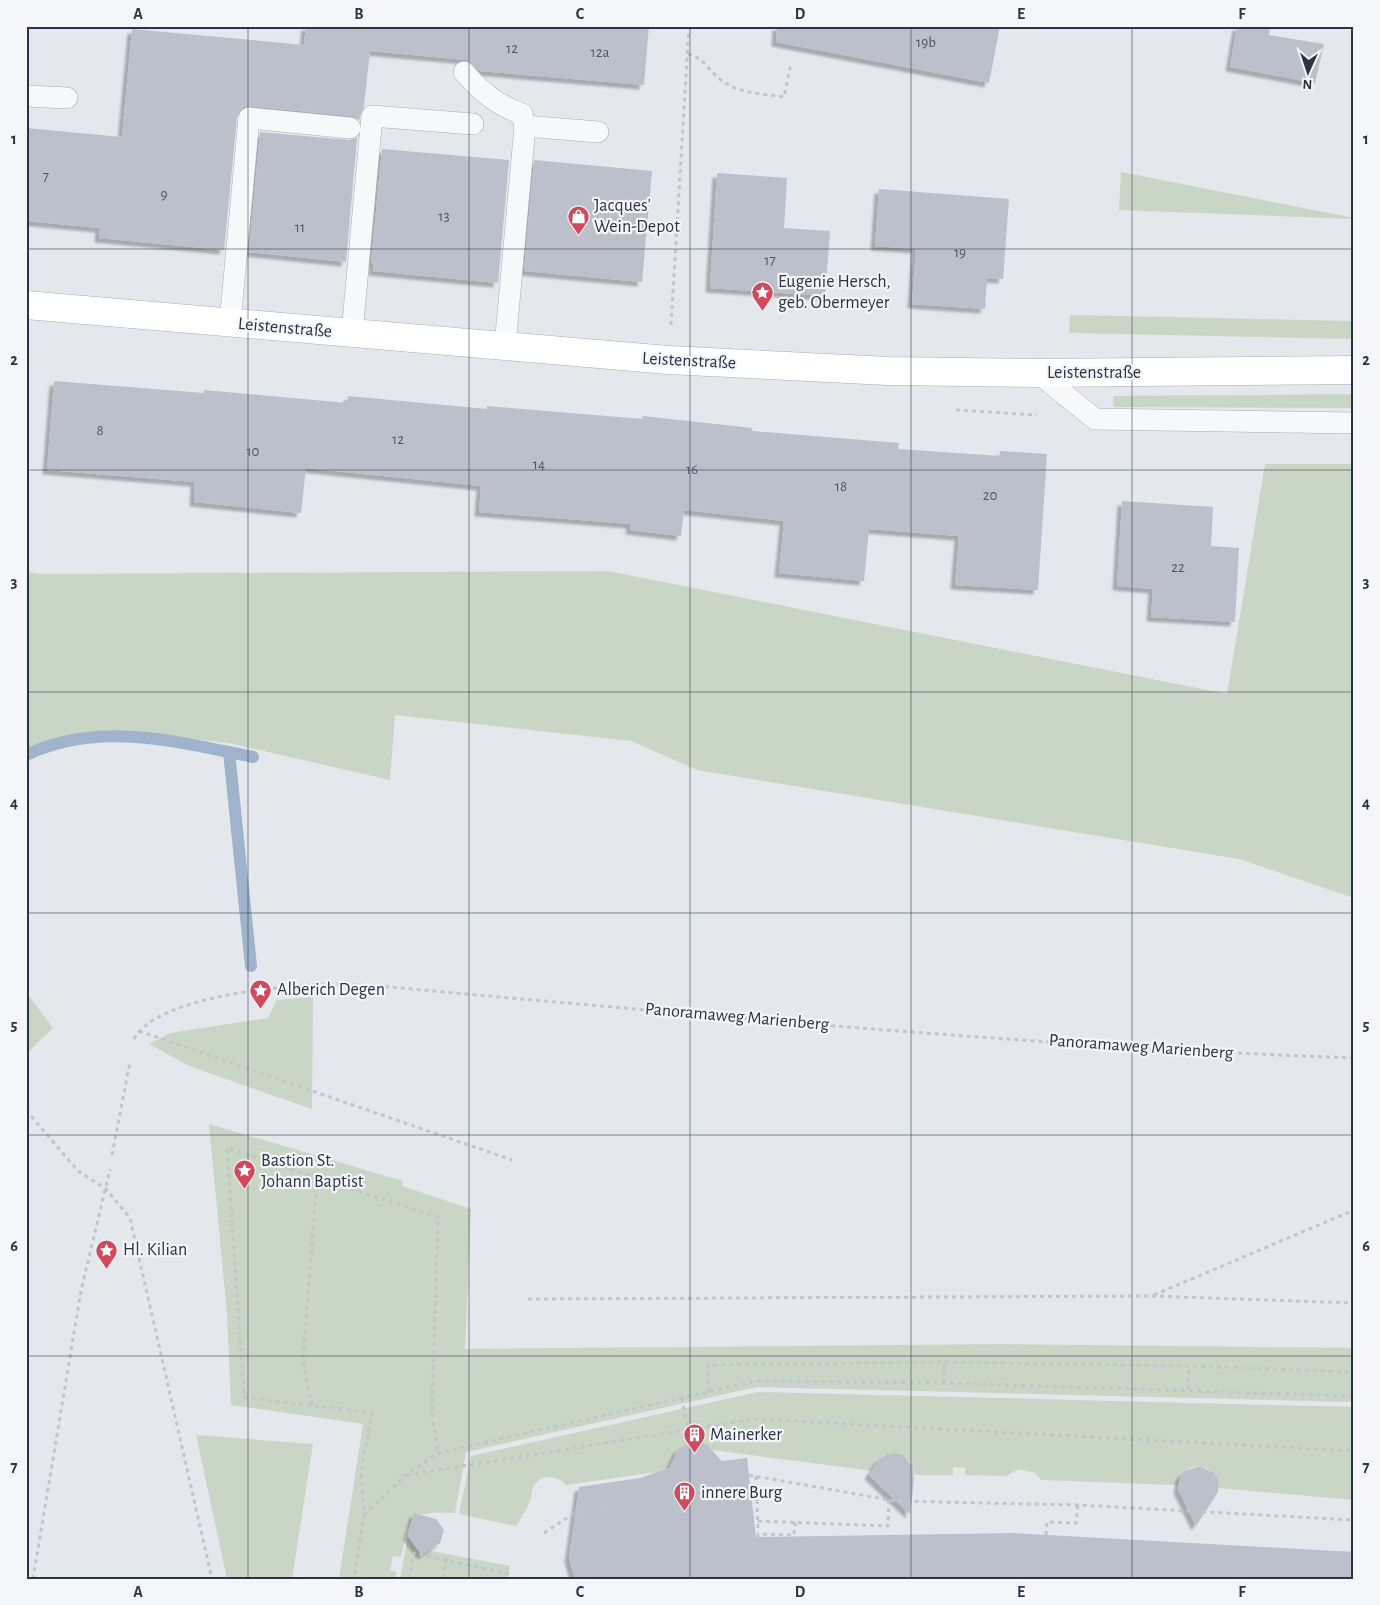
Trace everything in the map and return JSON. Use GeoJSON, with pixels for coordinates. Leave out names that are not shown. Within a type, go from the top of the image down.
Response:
{"type":"FeatureCollection","features":[{"type":"Feature","properties":{"kind":"main road","name":"Leistenstraße"},"geometry":{"type":"LineString","coordinates":[[26,306],[668,360],[888,371],[1038,373],[1354,370]]}},
{"type":"Feature","properties":{"kind":"lane"},"geometry":{"type":"LineString","coordinates":[[464,72],[492,100],[522,114],[525,126],[504,346]]}},
{"type":"Feature","properties":{"kind":"lane"},"geometry":{"type":"LineString","coordinates":[[26,96],[67,98]]}},
{"type":"Feature","properties":{"kind":"lane"},"geometry":{"type":"LineString","coordinates":[[352,334],[372,116],[472,124]]}},
{"type":"Feature","properties":{"kind":"lane"},"geometry":{"type":"LineString","coordinates":[[230,323],[249,118],[350,128]]}},
{"type":"Feature","properties":{"kind":"lane"},"geometry":{"type":"LineString","coordinates":[[525,126],[598,132]]}},
{"type":"Feature","properties":{"kind":"lane"},"geometry":{"type":"LineString","coordinates":[[1038,373],[1095,419],[1354,423]]}},
{"type":"Feature","properties":{"kind":"path"},"geometry":{"type":"LineString","coordinates":[[668,360],[689,26]]}},
{"type":"Feature","properties":{"kind":"path"},"geometry":{"type":"LineString","coordinates":[[688,54],[697,56],[709,70],[726,84],[747,92],[784,97],[791,64]]}},
{"type":"Feature","properties":{"kind":"path","name":"Panoramaweg Marienberg"},"geometry":{"type":"LineString","coordinates":[[134,1039],[138,1031],[160,1014],[182,1006],[263,989],[352,984],[817,1025],[1220,1053],[1354,1058]]}},
{"type":"Feature","properties":{"kind":"path"},"geometry":{"type":"LineString","coordinates":[[138,1031],[512,1160]]}},
{"type":"Feature","properties":{"kind":"path"},"geometry":{"type":"LineString","coordinates":[[112,1155],[130,1062]]}},
{"type":"Feature","properties":{"kind":"path"},"geometry":{"type":"LineString","coordinates":[[26,1110],[78,1171],[106,1189],[130,1218],[212,1579]]}},
{"type":"Feature","properties":{"kind":"path"},"geometry":{"type":"LineString","coordinates":[[354,1579],[364,1515],[361,1472],[372,1413],[244,1397],[227,1148],[438,1216],[432,1412],[438,1453]]}},
{"type":"Feature","properties":{"kind":"path"},"geometry":{"type":"LineString","coordinates":[[33,1579],[81,1291],[110,1169]]}},
{"type":"Feature","properties":{"kind":"path"},"geometry":{"type":"LineString","coordinates":[[312,1405],[303,1361],[317,1178]]}},
{"type":"Feature","properties":{"kind":"path"},"geometry":{"type":"LineString","coordinates":[[1151,1296],[1354,1210]]}},
{"type":"Feature","properties":{"kind":"path"},"geometry":{"type":"LineString","coordinates":[[528,1299],[1151,1296],[1354,1303]]}},
{"type":"Feature","properties":{"kind":"path"},"geometry":{"type":"LineString","coordinates":[[944,1362],[944,1383]]}},
{"type":"Feature","properties":{"kind":"path"},"geometry":{"type":"LineString","coordinates":[[709,1392],[708,1366],[944,1362],[1189,1366],[1354,1372]]}},
{"type":"Feature","properties":{"kind":"path"},"geometry":{"type":"LineString","coordinates":[[1188,1390],[1189,1366]]}},
{"type":"Feature","properties":{"kind":"path"},"geometry":{"type":"LineString","coordinates":[[364,1515],[406,1475],[438,1453],[757,1381],[944,1383],[1354,1396]]}},
{"type":"Feature","properties":{"kind":"path"},"geometry":{"type":"LineString","coordinates":[[682,1398],[690,1442]]}},
{"type":"Feature","properties":{"kind":"path"},"geometry":{"type":"LineString","coordinates":[[406,1475],[755,1419],[1354,1451]]}},
{"type":"Feature","properties":{"kind":"path"},"geometry":{"type":"LineString","coordinates":[[749,1475],[889,1499],[1078,1505],[1354,1520]]}},
{"type":"Feature","properties":{"kind":"path"},"geometry":{"type":"LineString","coordinates":[[756,1476],[758,1530]]}},
{"type":"Feature","properties":{"kind":"path"},"geometry":{"type":"LineString","coordinates":[[544,1533],[576,1512],[615,1499]]}},
{"type":"Feature","properties":{"kind":"path"},"geometry":{"type":"LineString","coordinates":[[758,1521],[888,1526],[889,1499]]}},
{"type":"Feature","properties":{"kind":"path"},"geometry":{"type":"LineString","coordinates":[[1046,1535],[1047,1522],[1076,1523],[1078,1505]]}},
{"type":"Feature","properties":{"kind":"path"},"geometry":{"type":"LineString","coordinates":[[758,1537],[758,1534],[794,1535],[795,1522]]}},
{"type":"Feature","properties":{"kind":"path"},"geometry":{"type":"LineString","coordinates":[[421,1554],[423,1549]]}},
{"type":"Feature","properties":{"kind":"path"},"geometry":{"type":"LineString","coordinates":[[409,1579],[414,1553],[509,1574]]}},
{"type":"Feature","properties":{"kind":"path"},"geometry":{"type":"LineString","coordinates":[[443,1579],[446,1559]]}},
{"type":"Feature","properties":{"kind":"green space"},"geometry":{"type":"Polygon","coordinates":[[[1121,172],[1354,218],[1354,219],[1119,210],[1121,172]]]}},
{"type":"Feature","properties":{"kind":"green space"},"geometry":{"type":"Polygon","coordinates":[[[1070,315],[1354,321],[1354,339],[1069,333],[1070,315]]]}},
{"type":"Feature","properties":{"kind":"green space"},"geometry":{"type":"Polygon","coordinates":[[[1354,394],[1354,408],[1114,407],[1113,396],[1354,394]]]}},
{"type":"Feature","properties":{"kind":"green space"},"geometry":{"type":"Polygon","coordinates":[[[1265,464],[1354,464],[1354,898],[1239,859],[697,770],[631,741],[395,715],[390,780],[229,743],[106,730],[41,743],[26,750],[26,572],[43,574],[608,571],[1227,694],[1265,464]]]}},
{"type":"Feature","properties":{"kind":"green space"},"geometry":{"type":"Polygon","coordinates":[[[26,992],[53,1028],[26,1054],[26,992]]]}},
{"type":"Feature","properties":{"kind":"green space"},"geometry":{"type":"Polygon","coordinates":[[[313,997],[312,1109],[189,1066],[149,1044],[170,1033],[268,1018],[277,1000],[313,997]]]}},
{"type":"Feature","properties":{"kind":"green space"},"geometry":{"type":"Polygon","coordinates":[[[209,1124],[403,1181],[402,1186],[471,1209],[465,1349],[1000,1344],[1354,1348],[1354,1402],[757,1387],[466,1452],[455,1513],[429,1513],[414,1518],[407,1531],[401,1557],[393,1556],[390,1570],[397,1572],[395,1579],[339,1579],[363,1424],[231,1405],[227,1314],[209,1124]]]}},
{"type":"Feature","properties":{"kind":"green space"},"geometry":{"type":"Polygon","coordinates":[[[758,1392],[1354,1407],[1354,1500],[1218,1488],[1213,1474],[1208,1469],[1200,1466],[1185,1471],[1178,1485],[1041,1480],[1035,1473],[1019,1469],[1006,1476],[965,1475],[965,1468],[953,1467],[953,1475],[915,1475],[908,1460],[902,1455],[895,1453],[882,1457],[877,1462],[873,1471],[712,1450],[706,1445],[693,1442],[682,1447],[678,1452],[674,1466],[657,1472],[566,1485],[553,1477],[544,1478],[533,1487],[528,1505],[516,1526],[459,1514],[471,1456],[758,1392]]]}},
{"type":"Feature","properties":{"kind":"green space"},"geometry":{"type":"Polygon","coordinates":[[[196,1435],[313,1444],[292,1579],[227,1579],[196,1435]]]}},
{"type":"Feature","properties":{"kind":"green space"},"geometry":{"type":"Polygon","coordinates":[[[408,1536],[416,1548],[510,1566],[507,1579],[400,1579],[408,1536]]]}},
{"type":"Feature","properties":{"kind":"building"},"geometry":{"type":"Polygon","coordinates":[[[306,26],[649,26],[644,85],[480,71],[467,60],[370,51],[364,106],[359,120],[351,116],[250,106],[243,107],[237,117],[224,250],[99,238],[100,228],[26,221],[26,128],[122,137],[132,29],[304,45],[306,26]]]}},
{"type":"Feature","properties":{"kind":"building"},"geometry":{"type":"Polygon","coordinates":[[[777,26],[1000,26],[989,83],[776,42],[777,26]]]}},
{"type":"Feature","properties":{"kind":"building"},"geometry":{"type":"Polygon","coordinates":[[[1237,26],[1270,26],[1269,35],[1324,44],[1315,83],[1230,67],[1237,26]]]}},
{"type":"Feature","properties":{"kind":"building"},"geometry":{"type":"Polygon","coordinates":[[[260,132],[349,140],[357,138],[346,262],[249,252],[260,132]]]}},
{"type":"Feature","properties":{"kind":"building"},"geometry":{"type":"Polygon","coordinates":[[[382,149],[509,160],[498,283],[373,271],[374,264],[371,264],[382,149]]]}},
{"type":"Feature","properties":{"kind":"building"},"geometry":{"type":"Polygon","coordinates":[[[534,160],[652,171],[642,282],[524,271],[534,160]]]}},
{"type":"Feature","properties":{"kind":"building"},"geometry":{"type":"Polygon","coordinates":[[[717,173],[787,178],[784,228],[830,231],[825,296],[710,288],[717,173]]]}},
{"type":"Feature","properties":{"kind":"building"},"geometry":{"type":"Polygon","coordinates":[[[879,189],[1009,199],[1003,279],[987,278],[985,309],[912,304],[916,249],[875,246],[879,189]]]}},
{"type":"Feature","properties":{"kind":"building"},"geometry":{"type":"Polygon","coordinates":[[[54,381],[204,393],[204,390],[347,403],[348,396],[487,409],[487,406],[642,419],[643,416],[752,428],[752,431],[899,443],[898,449],[1000,456],[1000,451],[1047,454],[1038,590],[955,585],[959,536],[869,529],[864,581],[779,573],[784,521],[684,510],[681,536],[630,530],[631,524],[479,512],[481,486],[306,468],[301,513],[194,502],[195,482],[47,470],[54,381]]]}},
{"type":"Feature","properties":{"kind":"building"},"geometry":{"type":"Polygon","coordinates":[[[1122,501],[1213,507],[1211,546],[1239,548],[1235,622],[1151,617],[1153,589],[1117,586],[1122,501]]]}},
{"type":"Feature","properties":{"kind":"building","name":"innere Burg"},"geometry":{"type":"Polygon","coordinates":[[[692,1441],[707,1445],[722,1461],[747,1458],[756,1537],[1013,1533],[1354,1552],[1353,1579],[575,1579],[569,1558],[579,1487],[640,1478],[669,1468],[678,1449],[692,1441]]]}},
{"type":"Feature","properties":{"kind":"building"},"geometry":{"type":"Polygon","coordinates":[[[887,1454],[903,1455],[913,1467],[914,1480],[910,1514],[869,1475],[879,1459],[887,1454]]]}},
{"type":"Feature","properties":{"kind":"building"},"geometry":{"type":"Polygon","coordinates":[[[1200,1466],[1214,1473],[1218,1480],[1218,1492],[1196,1526],[1178,1489],[1180,1477],[1185,1471],[1200,1466]]]}},
{"type":"Feature","properties":{"kind":"building"},"geometry":{"type":"Polygon","coordinates":[[[414,1513],[436,1519],[444,1530],[440,1543],[422,1555],[408,1536],[414,1513]]]}},
{"type":"Feature","properties":{"kind":"waterway"},"geometry":{"type":"LineString","coordinates":[[26,755],[54,744],[82,738],[110,736],[139,737],[196,745],[253,757]]}},
{"type":"Feature","properties":{"kind":"waterway"},"geometry":{"type":"LineString","coordinates":[[229,752],[251,966]]}},
{"type":"Feature","properties":{"kind":"place","name":"Jacques' Wein-Depot"},"geometry":{"type":"Point","coordinates":[578,235]}},
{"type":"Feature","properties":{"kind":"place","name":"Eugenie Hersch, geb. Obermeyer"},"geometry":{"type":"Point","coordinates":[762,311]}},
{"type":"Feature","properties":{"kind":"place","name":"Alberich Degen"},"geometry":{"type":"Point","coordinates":[261,1009]}},
{"type":"Feature","properties":{"kind":"place","name":"Bastion St. Johann Baptist"},"geometry":{"type":"Point","coordinates":[245,1190]}},
{"type":"Feature","properties":{"kind":"place","name":"Hl. Kilian"},"geometry":{"type":"Point","coordinates":[107,1269]}},
{"type":"Feature","properties":{"kind":"place","name":"Mainerker"},"geometry":{"type":"Point","coordinates":[694,1454]}},
{"type":"Feature","properties":{"kind":"place","name":"innere Burg"},"geometry":{"type":"Point","coordinates":[685,1512]}}]}
